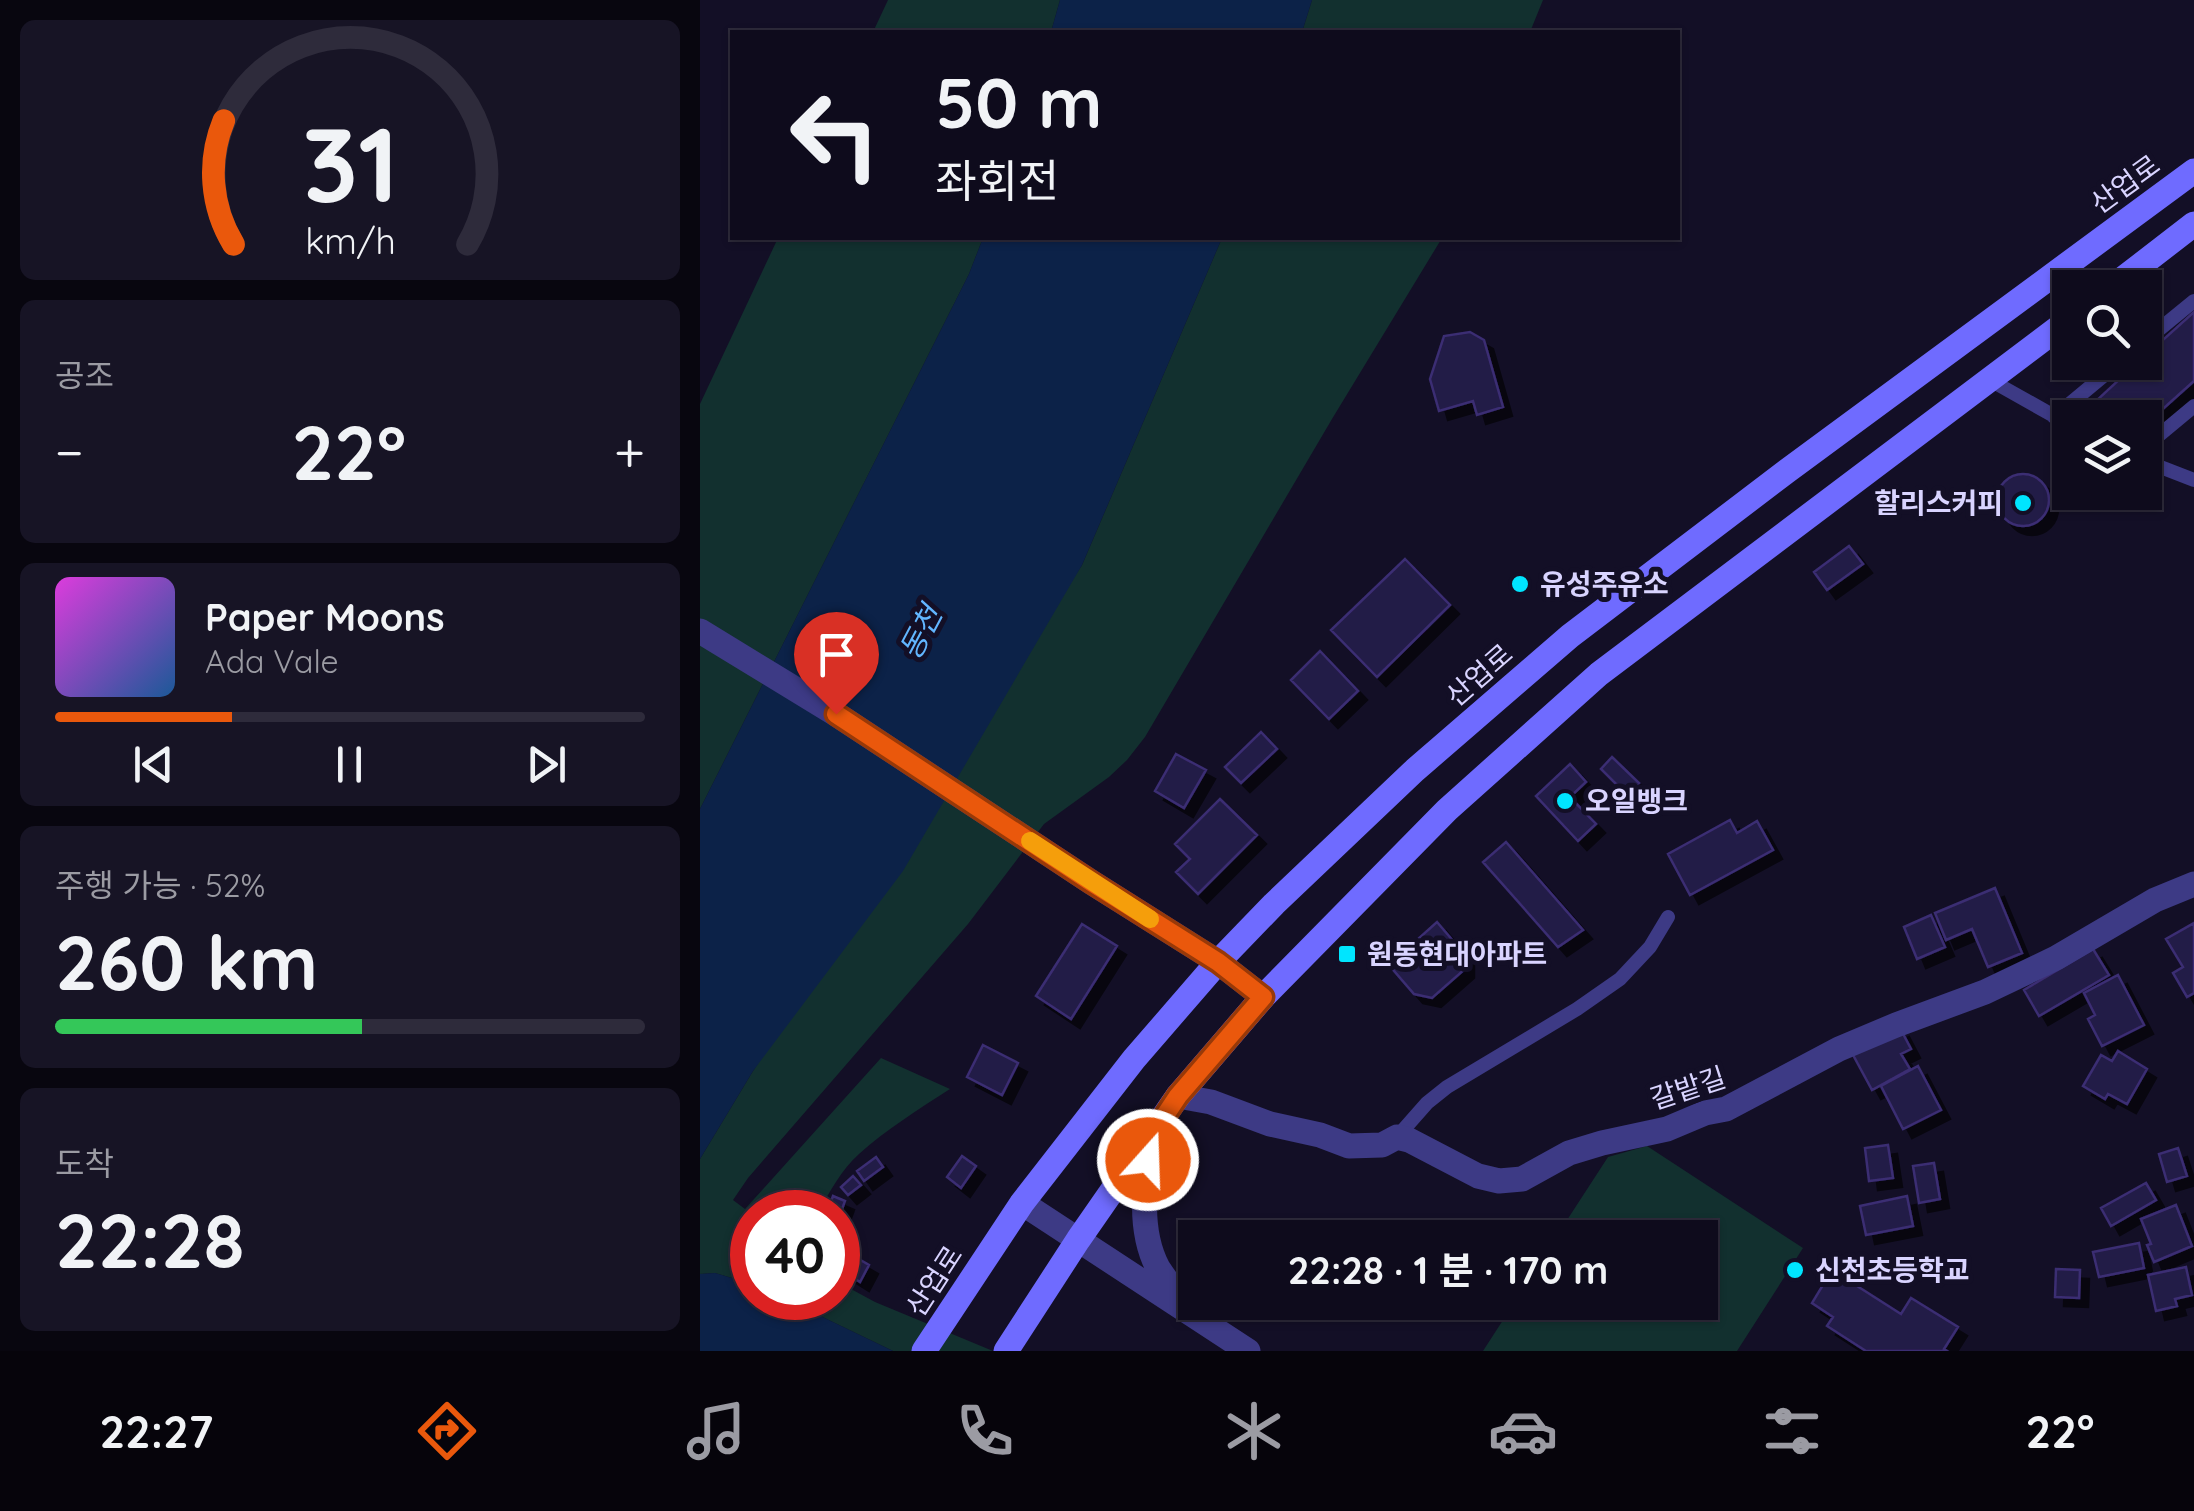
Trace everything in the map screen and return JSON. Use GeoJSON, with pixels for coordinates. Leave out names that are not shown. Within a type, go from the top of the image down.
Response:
{"type":"FeatureCollection","features":[{"type":"Feature","properties":{"kind":"main road","name":"산업로"},"geometry":{"type":"LineString","coordinates":[[924,1351],[1022,1203],[1134,1060],[1274,904],[1415,770],[1570,636],[2194,171]]}},
{"type":"Feature","properties":{"kind":"main road"},"geometry":{"type":"LineString","coordinates":[[2134,270],[2194,224]]}},
{"type":"Feature","properties":{"kind":"main road"},"geometry":{"type":"LineString","coordinates":[[1008,1347],[1178,1096],[1263,997],[1447,810],[1599,674],[2052,333]]}},
{"type":"Feature","properties":{"kind":"street"},"geometry":{"type":"LineString","coordinates":[[700,631],[836,714],[1218,962],[1263,997]]}},
{"type":"Feature","properties":{"kind":"street","name":"갈밭길"},"geometry":{"type":"LineString","coordinates":[[1397,1137],[1478,1176],[1499,1181],[1522,1179],[1570,1153],[1726,1110],[1839,1050],[1896,1024],[1985,992],[2056,958],[2155,900],[2194,884]]}},
{"type":"Feature","properties":{"kind":"street"},"geometry":{"type":"LineString","coordinates":[[1178,1096],[1210,1102],[1349,1146],[1382,1145],[1397,1137]]}},
{"type":"Feature","properties":{"kind":"street"},"geometry":{"type":"LineString","coordinates":[[1153,1132],[1144,1188],[1147,1235],[1157,1266],[1178,1296]]}},
{"type":"Feature","properties":{"kind":"street"},"geometry":{"type":"LineString","coordinates":[[1022,1203],[1178,1305]]}},
{"type":"Feature","properties":{"kind":"street"},"geometry":{"type":"LineString","coordinates":[[1201,1320],[1248,1351]]}},
{"type":"Feature","properties":{"kind":"lane"},"geometry":{"type":"LineString","coordinates":[[2162,328],[2194,301]]}},
{"type":"Feature","properties":{"kind":"lane"},"geometry":{"type":"LineString","coordinates":[[1990,380],[2052,416]]}},
{"type":"Feature","properties":{"kind":"lane"},"geometry":{"type":"LineString","coordinates":[[2074,400],[2098,380]]}},
{"type":"Feature","properties":{"kind":"lane"},"geometry":{"type":"LineString","coordinates":[[2162,433],[2194,406]]}},
{"type":"Feature","properties":{"kind":"lane"},"geometry":{"type":"LineString","coordinates":[[2162,468],[2194,480]]}},
{"type":"Feature","properties":{"kind":"lane"},"geometry":{"type":"LineString","coordinates":[[1397,1137],[1447,1087],[1620,978],[1650,948],[1668,917]]}},
{"type":"Feature","properties":{"kind":"green space"},"geometry":{"type":"Polygon","coordinates":[[[888,0],[1060,0],[1052,30],[874,30],[888,0]]]}},
{"type":"Feature","properties":{"kind":"green space"},"geometry":{"type":"Polygon","coordinates":[[[1312,0],[1543,0],[1531,30],[1303,30],[1312,0]]]}},
{"type":"Feature","properties":{"kind":"green space"},"geometry":{"type":"Polygon","coordinates":[[[777,240],[982,240],[969,274],[700,809],[700,404],[777,240]]]}},
{"type":"Feature","properties":{"kind":"green space"},"geometry":{"type":"Polygon","coordinates":[[[1221,240],[1441,240],[1145,737],[1109,777],[1044,824],[968,924],[740,1190],[730,1190],[730,1277],[700,1274],[700,1159],[753,1071],[1082,565],[1221,240]]]}},
{"type":"Feature","properties":{"kind":"green space"},"geometry":{"type":"Polygon","coordinates":[[[881,1058],[950,1089],[892,1128],[841,1174],[831,1190],[762,1190],[881,1058]]]}},
{"type":"Feature","properties":{"kind":"green space"},"geometry":{"type":"Polygon","coordinates":[[[1647,1146],[1803,1248],[1737,1351],[1483,1351],[1503,1320],[1718,1320],[1718,1220],[1567,1220],[1608,1157],[1647,1146]]]}},
{"type":"Feature","properties":{"kind":"green space"},"geometry":{"type":"Polygon","coordinates":[[[860,1294],[993,1351],[893,1351],[829,1320],[860,1320],[860,1294]]]}},
{"type":"Feature","properties":{"kind":"water"},"geometry":{"type":"Polygon","coordinates":[[[1060,0],[1312,0],[1303,30],[1052,30],[1060,0]]]}},
{"type":"Feature","properties":{"kind":"water","name":"동천"},"geometry":{"type":"Polygon","coordinates":[[[982,240],[1221,240],[1082,565],[903,871],[753,1071],[700,1159],[700,809],[969,274],[982,240]]]}},
{"type":"Feature","properties":{"kind":"water"},"geometry":{"type":"Polygon","coordinates":[[[700,1274],[730,1277],[730,1320],[829,1320],[893,1351],[700,1351],[700,1274]]]}},
{"type":"Feature","properties":{"kind":"building"},"geometry":{"type":"Polygon","coordinates":[[[2194,312],[2194,381],[2162,410],[2162,400],[2097,400],[2119,380],[2162,380],[2162,341],[2194,312]]]}},
{"type":"Feature","properties":{"kind":"building"},"geometry":{"type":"Polygon","coordinates":[[[1470,332],[1484,340],[1503,407],[1477,415],[1473,401],[1439,411],[1430,379],[1444,336],[1470,332]]]}},
{"type":"Feature","properties":{"kind":"building","name":"할리스커피"},"geometry":{"type":"Polygon","coordinates":[[[2023,474],[2042,481],[2049,500],[2042,519],[2023,526],[2004,519],[1997,500],[2004,481],[2023,474]]]}},
{"type":"Feature","properties":{"kind":"building"},"geometry":{"type":"Polygon","coordinates":[[[1849,546],[1863,564],[1827,590],[1814,572],[1849,546]]]}},
{"type":"Feature","properties":{"kind":"building"},"geometry":{"type":"Polygon","coordinates":[[[1405,559],[1450,605],[1377,677],[1331,630],[1405,559]]]}},
{"type":"Feature","properties":{"kind":"building"},"geometry":{"type":"Polygon","coordinates":[[[1320,651],[1358,691],[1329,719],[1291,680],[1320,651]]]}},
{"type":"Feature","properties":{"kind":"building"},"geometry":{"type":"Polygon","coordinates":[[[1261,732],[1277,749],[1241,783],[1225,767],[1261,732]]]}},
{"type":"Feature","properties":{"kind":"building"},"geometry":{"type":"Polygon","coordinates":[[[1176,754],[1206,770],[1184,808],[1155,791],[1176,754]]]}},
{"type":"Feature","properties":{"kind":"building"},"geometry":{"type":"Polygon","coordinates":[[[1612,757],[1639,783],[1627,795],[1601,769],[1612,757]]]}},
{"type":"Feature","properties":{"kind":"building"},"geometry":{"type":"Polygon","coordinates":[[[1570,764],[1586,782],[1570,797],[1596,824],[1578,841],[1536,796],[1570,764]]]}},
{"type":"Feature","properties":{"kind":"building"},"geometry":{"type":"Polygon","coordinates":[[[1220,799],[1257,835],[1198,894],[1176,872],[1190,859],[1175,844],[1220,799]]]}},
{"type":"Feature","properties":{"kind":"building"},"geometry":{"type":"Polygon","coordinates":[[[1730,820],[1737,833],[1757,821],[1773,850],[1690,895],[1668,854],[1730,820]]]}},
{"type":"Feature","properties":{"kind":"building"},"geometry":{"type":"Polygon","coordinates":[[[1506,842],[1583,930],[1558,947],[1483,862],[1506,842]]]}},
{"type":"Feature","properties":{"kind":"building"},"geometry":{"type":"Polygon","coordinates":[[[1995,888],[2022,953],[1988,967],[1972,929],[1946,940],[1935,913],[1995,888]]]}},
{"type":"Feature","properties":{"kind":"building"},"geometry":{"type":"Polygon","coordinates":[[[1931,915],[1945,947],[1917,959],[1904,927],[1931,915]]]}},
{"type":"Feature","properties":{"kind":"building"},"geometry":{"type":"Polygon","coordinates":[[[1437,922],[1465,955],[1465,969],[1432,998],[1414,994],[1389,965],[1437,922]]]}},
{"type":"Feature","properties":{"kind":"building"},"geometry":{"type":"Polygon","coordinates":[[[2194,923],[2194,993],[2187,997],[2173,973],[2183,967],[2166,939],[2194,923]]]}},
{"type":"Feature","properties":{"kind":"building"},"geometry":{"type":"Polygon","coordinates":[[[1082,924],[1117,946],[1071,1019],[1036,996],[1082,924]]]}},
{"type":"Feature","properties":{"kind":"building"},"geometry":{"type":"Polygon","coordinates":[[[2093,949],[2109,975],[2039,1016],[2024,990],[2093,949]]]}},
{"type":"Feature","properties":{"kind":"building"},"geometry":{"type":"Polygon","coordinates":[[[2118,975],[2144,1025],[2102,1046],[2088,1019],[2095,1015],[2084,993],[2118,975]]]}},
{"type":"Feature","properties":{"kind":"building"},"geometry":{"type":"Polygon","coordinates":[[[1900,1028],[1911,1049],[1901,1054],[1910,1069],[1872,1090],[1852,1053],[1900,1028]]]}},
{"type":"Feature","properties":{"kind":"building"},"geometry":{"type":"Polygon","coordinates":[[[983,1045],[1018,1063],[1002,1095],[967,1077],[983,1045]]]}},
{"type":"Feature","properties":{"kind":"building"},"geometry":{"type":"Polygon","coordinates":[[[2118,1051],[2147,1069],[2127,1104],[2108,1094],[2105,1099],[2083,1086],[2101,1055],[2112,1061],[2118,1051]]]}},
{"type":"Feature","properties":{"kind":"building"},"geometry":{"type":"Polygon","coordinates":[[[1918,1066],[1941,1110],[1903,1129],[1881,1086],[1918,1066]]]}},
{"type":"Feature","properties":{"kind":"building"},"geometry":{"type":"Polygon","coordinates":[[[1888,1145],[1893,1178],[1869,1181],[1865,1148],[1888,1145]]]}},
{"type":"Feature","properties":{"kind":"building"},"geometry":{"type":"Polygon","coordinates":[[[2178,1148],[2187,1176],[2167,1182],[2159,1154],[2178,1148]]]}},
{"type":"Feature","properties":{"kind":"building"},"geometry":{"type":"Polygon","coordinates":[[[962,1156],[976,1166],[961,1188],[947,1177],[962,1156]]]}},
{"type":"Feature","properties":{"kind":"building"},"geometry":{"type":"Polygon","coordinates":[[[876,1157],[883,1167],[864,1181],[857,1171],[876,1157]]]}},
{"type":"Feature","properties":{"kind":"building"},"geometry":{"type":"Polygon","coordinates":[[[1934,1163],[1940,1199],[1919,1203],[1913,1166],[1934,1163]]]}},
{"type":"Feature","properties":{"kind":"building"},"geometry":{"type":"Polygon","coordinates":[[[853,1176],[861,1185],[854,1190],[841,1187],[853,1176]]]}},
{"type":"Feature","properties":{"kind":"building"},"geometry":{"type":"Polygon","coordinates":[[[2146,1183],[2156,1200],[2111,1226],[2101,1208],[2146,1183]]]}},
{"type":"Feature","properties":{"kind":"building"},"geometry":{"type":"Polygon","coordinates":[[[1907,1196],[1913,1226],[1866,1235],[1860,1206],[1907,1196]]]}},
{"type":"Feature","properties":{"kind":"building"},"geometry":{"type":"Polygon","coordinates":[[[2176,1205],[2192,1246],[2154,1262],[2141,1219],[2176,1205]]]}},
{"type":"Feature","properties":{"kind":"building"},"geometry":{"type":"Polygon","coordinates":[[[2139,1243],[2144,1268],[2099,1277],[2093,1252],[2139,1243]]]}},
{"type":"Feature","properties":{"kind":"building"},"geometry":{"type":"Polygon","coordinates":[[[860,1260],[869,1265],[860,1282],[860,1260]]]}},
{"type":"Feature","properties":{"kind":"building"},"geometry":{"type":"Polygon","coordinates":[[[2186,1267],[2192,1295],[2175,1299],[2177,1306],[2156,1311],[2148,1275],[2186,1267]]]}},
{"type":"Feature","properties":{"kind":"building"},"geometry":{"type":"Polygon","coordinates":[[[2056,1269],[2080,1270],[2079,1298],[2055,1297],[2056,1269]]]}},
{"type":"Feature","properties":{"kind":"building"},"geometry":{"type":"Polygon","coordinates":[[[1832,1270],[1901,1314],[1911,1298],[1958,1327],[1944,1349],[1947,1351],[1866,1351],[1827,1326],[1833,1317],[1812,1303],[1832,1270]]]}},
{"type":"Feature","properties":{"kind":"slow traffic"},"geometry":{"type":"LineString","coordinates":[[1030,841],[1150,919]]}},
{"type":"Feature","properties":{"kind":"place","name":"할리스커피"},"geometry":{"type":"Point","coordinates":[2023,503]}},
{"type":"Feature","properties":{"kind":"place","name":"유성주유소"},"geometry":{"type":"Point","coordinates":[1520,584]}},
{"type":"Feature","properties":{"kind":"place","name":"오일뱅크"},"geometry":{"type":"Point","coordinates":[1565,801]}},
{"type":"Feature","properties":{"kind":"place","name":"원동현대아파트"},"geometry":{"type":"Point","coordinates":[1347,954]}},
{"type":"Feature","properties":{"kind":"place","name":"신천초등학교"},"geometry":{"type":"Point","coordinates":[1795,1270]}},
{"type":"Feature","properties":{"kind":"route"},"geometry":{"type":"LineString","coordinates":[[836,714],[1218,962],[1263,997],[1178,1096],[1153,1132],[1148,1160]]}}]}
